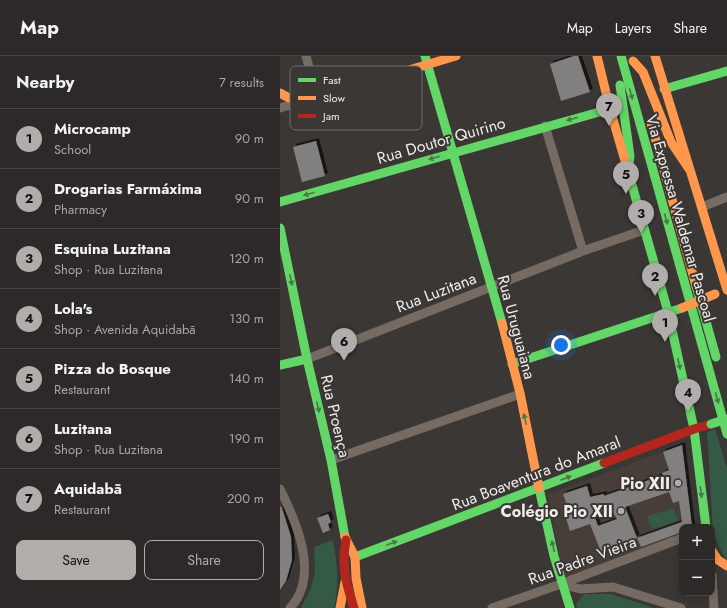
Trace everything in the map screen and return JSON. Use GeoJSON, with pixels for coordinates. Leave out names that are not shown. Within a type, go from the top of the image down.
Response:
{"type":"FeatureCollection","features":[{"type":"Feature","properties":{"kind":"main road"},"geometry":{"type":"LineString","coordinates":[[408,66],[426,60],[456,56]]}},
{"type":"Feature","properties":{"kind":"main road"},"geometry":{"type":"LineString","coordinates":[[597,56],[610,109],[668,312],[694,429],[706,524]]}},
{"type":"Feature","properties":{"kind":"main road"},"geometry":{"type":"LineString","coordinates":[[617,56],[616,60],[630,156],[628,171]]}},
{"type":"Feature","properties":{"kind":"main road","name":"Via Expressa Waldemar Pascoal"},"geometry":{"type":"LineString","coordinates":[[621,56],[727,434]]}},
{"type":"Feature","properties":{"kind":"main road"},"geometry":{"type":"LineString","coordinates":[[512,364],[682,308],[727,289],[655,56]]}},
{"type":"Feature","properties":{"kind":"main road"},"geometry":{"type":"LineString","coordinates":[[632,58],[643,72],[671,142],[678,155],[689,169]]}},
{"type":"Feature","properties":{"kind":"main road","name":"Via Expressa Waldemar Pascoal"},"geometry":{"type":"LineString","coordinates":[[632,58],[644,99]]}},
{"type":"Feature","properties":{"kind":"main road","name":"Rua Uruguaiana"},"geometry":{"type":"LineString","coordinates":[[426,60],[492,287],[520,394],[539,488],[561,584],[570,608]]}},
{"type":"Feature","properties":{"kind":"main road"},"geometry":{"type":"LineString","coordinates":[[664,89],[727,71]]}},
{"type":"Feature","properties":{"kind":"main road"},"geometry":{"type":"LineString","coordinates":[[280,93],[290,98]]}},
{"type":"Feature","properties":{"kind":"main road","name":"Rua Doutor Quirino"},"geometry":{"type":"LineString","coordinates":[[280,202],[452,152],[610,109]]}},
{"type":"Feature","properties":{"kind":"main road","name":"Via Expressa Waldemar Pascoal"},"geometry":{"type":"LineString","coordinates":[[648,114],[719,366]]}},
{"type":"Feature","properties":{"kind":"main road","name":"Rua Proença"},"geometry":{"type":"LineString","coordinates":[[280,228],[307,359],[331,460],[346,540],[355,557],[356,578],[353,606]]}},
{"type":"Feature","properties":{"kind":"main road"},"geometry":{"type":"LineString","coordinates":[[280,365],[307,359]]}},
{"type":"Feature","properties":{"kind":"main road","name":"Rua Boaventura do Amaral"},"geometry":{"type":"LineString","coordinates":[[355,557],[694,429],[727,419]]}},
{"type":"Feature","properties":{"kind":"main road","name":"Rua Proença"},"geometry":{"type":"LineString","coordinates":[[346,540],[344,555],[345,580],[353,606]]}},
{"type":"Feature","properties":{"kind":"main road"},"geometry":{"type":"LineString","coordinates":[[715,556],[718,560],[727,566]]}},
{"type":"Feature","properties":{"kind":"main road","name":"Rua Proença"},"geometry":{"type":"LineString","coordinates":[[356,578],[362,608]]}},
{"type":"Feature","properties":{"kind":"main road"},"geometry":{"type":"LineString","coordinates":[[340,608],[345,580]]}},
{"type":"Feature","properties":{"kind":"street"},"geometry":{"type":"LineString","coordinates":[[306,56],[309,66]]}},
{"type":"Feature","properties":{"kind":"street"},"geometry":{"type":"LineString","coordinates":[[280,108],[290,105]]}},
{"type":"Feature","properties":{"kind":"street"},"geometry":{"type":"LineString","coordinates":[[545,126],[583,251]]}},
{"type":"Feature","properties":{"kind":"street"},"geometry":{"type":"LineString","coordinates":[[702,207],[727,197]]}},
{"type":"Feature","properties":{"kind":"street","name":"Rua Luzitana"},"geometry":{"type":"LineString","coordinates":[[307,359],[583,251],[644,230]]}},
{"type":"Feature","properties":{"kind":"street"},"geometry":{"type":"LineString","coordinates":[[331,460],[520,394]]}},
{"type":"Feature","properties":{"kind":"street"},"geometry":{"type":"LineString","coordinates":[[280,489],[289,508],[305,561],[305,574],[300,591],[290,608]]}},
{"type":"Feature","properties":{"kind":"street","name":"Rua Padre Vieira"},"geometry":{"type":"LineString","coordinates":[[492,608],[561,584],[679,539]]}},
{"type":"Feature","properties":{"kind":"street"},"geometry":{"type":"LineString","coordinates":[[561,584],[580,589],[613,587],[681,608]]}},
{"type":"Feature","properties":{"kind":"street"},"geometry":{"type":"LineString","coordinates":[[713,596],[714,608]]}},
{"type":"Feature","properties":{"kind":"shaded area","name":"Colégio Pio XII"},"geometry":{"type":"Polygon","coordinates":[[[682,445],[694,524],[679,524],[679,536],[572,578],[563,575],[548,494],[682,445]]]}},
{"type":"Feature","properties":{"kind":"green space"},"geometry":{"type":"Polygon","coordinates":[[[715,429],[727,468],[727,561],[715,537],[715,524],[713,524],[707,432],[715,429]]]}},
{"type":"Feature","properties":{"kind":"green space"},"geometry":{"type":"Polygon","coordinates":[[[674,508],[678,521],[651,529],[647,516],[674,508]]]}},
{"type":"Feature","properties":{"kind":"green space"},"geometry":{"type":"Polygon","coordinates":[[[333,540],[337,566],[337,590],[334,608],[301,608],[311,588],[315,572],[314,547],[333,540]]]}},
{"type":"Feature","properties":{"kind":"green space"},"geometry":{"type":"Polygon","coordinates":[[[584,594],[611,594],[654,608],[577,608],[576,604],[584,594]]]}},
{"type":"Feature","properties":{"kind":"building"},"geometry":{"type":"Polygon","coordinates":[[[578,56],[590,92],[561,101],[550,64],[578,56]]]}},
{"type":"Feature","properties":{"kind":"building"},"geometry":{"type":"Polygon","coordinates":[[[316,141],[325,176],[302,182],[293,147],[316,141]]]}},
{"type":"Feature","properties":{"kind":"building"},"geometry":{"type":"Polygon","coordinates":[[[682,445],[692,524],[679,524],[679,533],[641,547],[637,538],[601,552],[590,524],[570,531],[565,515],[570,513],[563,494],[587,486],[590,497],[604,494],[604,496],[663,475],[662,473],[669,470],[663,452],[682,445]],[[669,492],[625,507],[637,538],[682,522],[679,501],[673,503],[669,492]],[[610,508],[594,515],[598,526],[617,519],[610,508]]]}},
{"type":"Feature","properties":{"kind":"building"},"geometry":{"type":"Polygon","coordinates":[[[280,506],[282,508],[291,537],[292,560],[286,581],[280,590],[280,506]]]}},
{"type":"Feature","properties":{"kind":"building"},"geometry":{"type":"Polygon","coordinates":[[[328,514],[331,522],[328,524],[330,530],[323,533],[317,518],[328,514]]]}},
{"type":"Feature","properties":{"kind":"traffic: fast"},"geometry":{"type":"LineString","coordinates":[[425,56],[502,323]]}},
{"type":"Feature","properties":{"kind":"traffic: fast"},"geometry":{"type":"LineString","coordinates":[[621,56],[727,434]]}},
{"type":"Feature","properties":{"kind":"traffic: fast"},"geometry":{"type":"LineString","coordinates":[[664,89],[727,71]]}},
{"type":"Feature","properties":{"kind":"traffic: fast"},"geometry":{"type":"LineString","coordinates":[[620,85],[630,156],[628,171]]}},
{"type":"Feature","properties":{"kind":"traffic: fast"},"geometry":{"type":"LineString","coordinates":[[280,202],[610,109]]}},
{"type":"Feature","properties":{"kind":"traffic: fast"},"geometry":{"type":"LineString","coordinates":[[630,178],[668,312],[694,429],[706,524]]}},
{"type":"Feature","properties":{"kind":"traffic: fast"},"geometry":{"type":"LineString","coordinates":[[280,228],[307,359],[331,460],[345,537]]}},
{"type":"Feature","properties":{"kind":"traffic: fast"},"geometry":{"type":"LineString","coordinates":[[696,286],[716,357]]}},
{"type":"Feature","properties":{"kind":"traffic: fast"},"geometry":{"type":"LineString","coordinates":[[512,364],[682,308]]}},
{"type":"Feature","properties":{"kind":"traffic: fast"},"geometry":{"type":"LineString","coordinates":[[280,365],[307,359]]}},
{"type":"Feature","properties":{"kind":"traffic: fast"},"geometry":{"type":"LineString","coordinates":[[711,424],[727,419]]}},
{"type":"Feature","properties":{"kind":"traffic: fast"},"geometry":{"type":"LineString","coordinates":[[355,557],[604,463]]}},
{"type":"Feature","properties":{"kind":"traffic: fast"},"geometry":{"type":"LineString","coordinates":[[539,488],[554,556],[570,608]]}},
{"type":"Feature","properties":{"kind":"traffic: slow"},"geometry":{"type":"LineString","coordinates":[[422,66],[456,56]]}},
{"type":"Feature","properties":{"kind":"traffic: slow"},"geometry":{"type":"LineString","coordinates":[[597,56],[610,109],[630,178]]}},
{"type":"Feature","properties":{"kind":"traffic: slow"},"geometry":{"type":"LineString","coordinates":[[655,56],[727,290]]}},
{"type":"Feature","properties":{"kind":"traffic: slow"},"geometry":{"type":"LineString","coordinates":[[633,61],[643,72],[671,142],[689,169]]}},
{"type":"Feature","properties":{"kind":"traffic: slow"},"geometry":{"type":"LineString","coordinates":[[280,93],[290,98]]}},
{"type":"Feature","properties":{"kind":"traffic: slow"},"geometry":{"type":"LineString","coordinates":[[651,123],[696,286]]}},
{"type":"Feature","properties":{"kind":"traffic: slow"},"geometry":{"type":"LineString","coordinates":[[682,308],[715,294]]}},
{"type":"Feature","properties":{"kind":"traffic: slow"},"geometry":{"type":"LineString","coordinates":[[502,323],[520,393],[539,488]]}},
{"type":"Feature","properties":{"kind":"traffic: slow"},"geometry":{"type":"LineString","coordinates":[[345,537],[355,557],[356,578],[362,608]]}},
{"type":"Feature","properties":{"kind":"traffic: slow"},"geometry":{"type":"LineString","coordinates":[[715,556],[718,560],[727,566]]}},
{"type":"Feature","properties":{"kind":"traffic: slow"},"geometry":{"type":"LineString","coordinates":[[340,608],[345,582]]}},
{"type":"Feature","properties":{"kind":"traffic: jam"},"geometry":{"type":"LineString","coordinates":[[604,463],[711,424]]}},
{"type":"Feature","properties":{"kind":"traffic: jam"},"geometry":{"type":"LineString","coordinates":[[346,540],[344,567],[354,608]]}},
{"type":"Feature","properties":{"kind":"place","name":"Aquidabã"},"geometry":{"type":"Point","coordinates":[609,126]}},
{"type":"Feature","properties":{"kind":"place","name":"Pizza do Bosque"},"geometry":{"type":"Point","coordinates":[626,194]}},
{"type":"Feature","properties":{"kind":"place","name":"Esquina Luzitana"},"geometry":{"type":"Point","coordinates":[641,233]}},
{"type":"Feature","properties":{"kind":"place","name":"Drogarias Farmáxima"},"geometry":{"type":"Point","coordinates":[655,296]}},
{"type":"Feature","properties":{"kind":"place","name":"Microcamp"},"geometry":{"type":"Point","coordinates":[665,342]}},
{"type":"Feature","properties":{"kind":"place","name":"Luzitana"},"geometry":{"type":"Point","coordinates":[344,361]}},
{"type":"Feature","properties":{"kind":"place","name":"Lola's"},"geometry":{"type":"Point","coordinates":[688,412]}},
{"type":"Feature","properties":{"kind":"place","name":"Pio XII"},"geometry":{"type":"Point","coordinates":[678,483]}},
{"type":"Feature","properties":{"kind":"place","name":"Colégio Pio XII"},"geometry":{"type":"Point","coordinates":[621,511]}}]}
